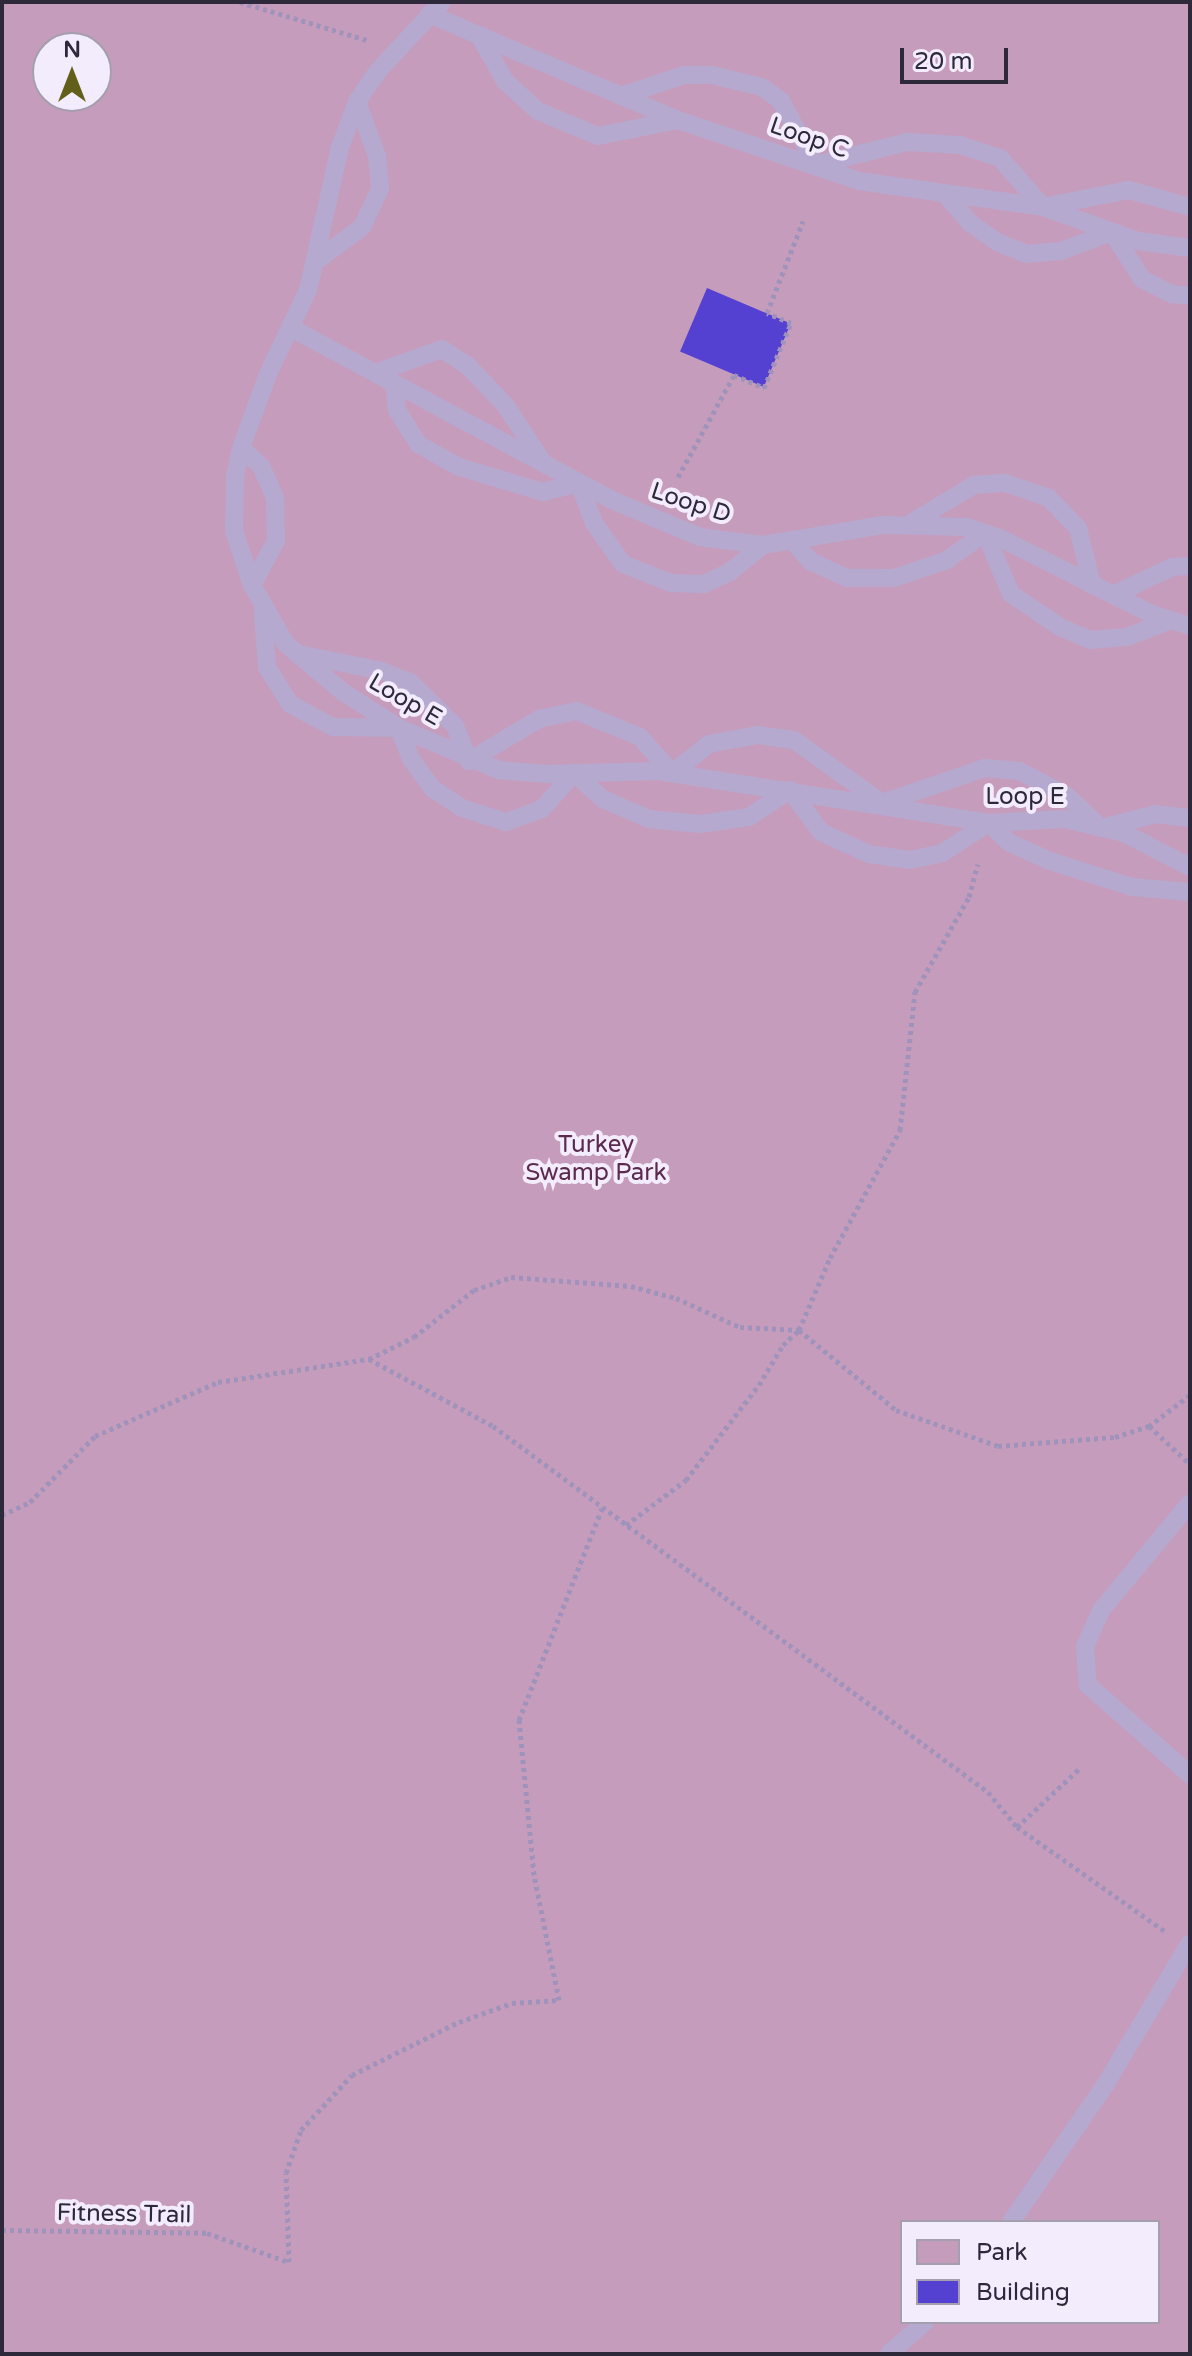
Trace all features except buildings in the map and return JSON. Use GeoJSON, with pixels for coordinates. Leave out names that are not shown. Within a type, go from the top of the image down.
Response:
{"type":"FeatureCollection","features":[{"type":"Feature","properties":{"kind":"lane","name":"Loop E"},"geometry":{"type":"LineString","coordinates":[[434,6],[357,102],[340,147],[315,262],[293,329],[268,374],[241,448],[232,518],[252,585],[272,628],[343,692],[399,728],[469,761],[499,770],[672,773],[882,803],[989,823],[1064,819],[1124,833],[1190,867]]}},
{"type":"Feature","properties":{"kind":"lane","name":"Loop C"},"geometry":{"type":"LineString","coordinates":[[434,6],[479,35],[678,120],[859,181],[1043,207],[1112,232],[1190,248]]}},
{"type":"Feature","properties":{"kind":"lane"},"geometry":{"type":"LineString","coordinates":[[479,35],[505,81],[538,111],[598,136],[678,120]]}},
{"type":"Feature","properties":{"kind":"lane"},"geometry":{"type":"LineString","coordinates":[[624,95],[684,75],[712,75],[762,87],[781,101],[816,165],[907,142],[960,145],[1000,158],[1043,207],[1129,190],[1190,207]]}},
{"type":"Feature","properties":{"kind":"lane"},"geometry":{"type":"LineString","coordinates":[[315,262],[362,227],[380,189],[377,156],[357,102]]}},
{"type":"Feature","properties":{"kind":"lane"},"geometry":{"type":"LineString","coordinates":[[944,193],[970,223],[997,242],[1026,254],[1061,251],[1112,232],[1142,279],[1172,294],[1190,296]]}},
{"type":"Feature","properties":{"kind":"lane","name":"Loop D"},"geometry":{"type":"LineString","coordinates":[[293,329],[579,483],[700,537],[763,545],[911,523],[985,533],[1168,621],[1190,626]]}},
{"type":"Feature","properties":{"kind":"lane"},"geometry":{"type":"LineString","coordinates":[[375,373],[442,349],[467,365],[506,406],[543,463]]}},
{"type":"Feature","properties":{"kind":"lane"},"geometry":{"type":"LineString","coordinates":[[394,383],[397,410],[418,444],[459,467],[543,492],[579,483],[594,523],[623,564],[671,583],[704,584],[763,545]]}},
{"type":"Feature","properties":{"kind":"lane"},"geometry":{"type":"LineString","coordinates":[[241,448],[261,466],[275,497],[276,541],[252,585]]}},
{"type":"Feature","properties":{"kind":"lane"},"geometry":{"type":"LineString","coordinates":[[911,523],[974,485],[1005,483],[1035,493],[1049,498],[1078,528],[1092,585]]}},
{"type":"Feature","properties":{"kind":"lane"},"geometry":{"type":"LineString","coordinates":[[792,540],[810,561],[847,578],[894,578],[947,560],[985,533],[1011,594],[1060,627],[1091,640],[1127,637],[1168,621]]}},
{"type":"Feature","properties":{"kind":"lane"},"geometry":{"type":"LineString","coordinates":[[1113,595],[1172,567],[1190,566]]}},
{"type":"Feature","properties":{"kind":"lane"},"geometry":{"type":"LineString","coordinates":[[264,610],[267,667],[290,704],[333,727],[399,728],[411,759],[433,789],[462,808],[506,822],[542,809],[574,773],[603,799],[649,819],[700,824],[749,817],[790,790],[821,832],[869,854],[910,860],[942,853],[989,823],[1010,843],[1050,861],[1132,887],[1190,892]]}},
{"type":"Feature","properties":{"kind":"lane"},"geometry":{"type":"LineString","coordinates":[[297,653],[382,671],[411,683],[455,726],[469,761],[539,719],[577,711],[640,737],[672,773],[709,744],[758,735],[794,740],[882,803],[985,768],[1019,771],[1066,795],[1101,828],[1156,814],[1190,818]]}},
{"type":"Feature","properties":{"kind":"lane"},"geometry":{"type":"LineString","coordinates":[[1190,1503],[1102,1609],[1085,1646],[1088,1685],[1190,1775]]}},
{"type":"Feature","properties":{"kind":"lane"},"geometry":{"type":"LineString","coordinates":[[1012,2220],[1089,2112],[1188,1945]]}},
{"type":"Feature","properties":{"kind":"lane"},"geometry":{"type":"LineString","coordinates":[[889,2354],[923,2324]]}},
{"type":"Feature","properties":{"kind":"path"},"geometry":{"type":"LineString","coordinates":[[240,2],[397,49]]}},
{"type":"Feature","properties":{"kind":"path"},"geometry":{"type":"LineString","coordinates":[[678,477],[734,375],[764,388],[791,323],[767,313],[803,221]]}},
{"type":"Feature","properties":{"kind":"path"},"geometry":{"type":"LineString","coordinates":[[626,1525],[686,1480],[759,1385],[783,1345],[799,1330],[830,1258],[900,1130],[915,992],[969,897],[989,823]]}},
{"type":"Feature","properties":{"kind":"path"},"geometry":{"type":"LineString","coordinates":[[2,1515],[30,1502],[95,1436],[218,1382],[369,1359],[414,1337],[474,1290],[511,1277],[631,1286],[676,1298],[740,1327],[799,1330],[896,1410],[970,1439],[1012,1445],[1115,1437],[1149,1426],[1190,1395]]}},
{"type":"Feature","properties":{"kind":"path"},"geometry":{"type":"LineString","coordinates":[[369,1359],[493,1426],[988,1792],[1017,1827],[1188,1945]]}},
{"type":"Feature","properties":{"kind":"path"},"geometry":{"type":"LineString","coordinates":[[1149,1426],[1190,1464]]}},
{"type":"Feature","properties":{"kind":"path","name":"Fitness Trail"},"geometry":{"type":"LineString","coordinates":[[2,2230],[207,2233],[289,2262],[286,2173],[301,2130],[352,2075],[472,2017],[512,2003],[559,2000],[534,1875],[519,1720],[602,1508]]}},
{"type":"Feature","properties":{"kind":"path"},"geometry":{"type":"LineString","coordinates":[[1017,1827],[1079,1769]]}},
{"type":"Feature","properties":{"kind":"green space","name":"Turkey Swamp Park"},"geometry":{"type":"Polygon","coordinates":[[[2,2],[1190,2],[1190,2354],[2,2354],[2,2]]]}}]}
